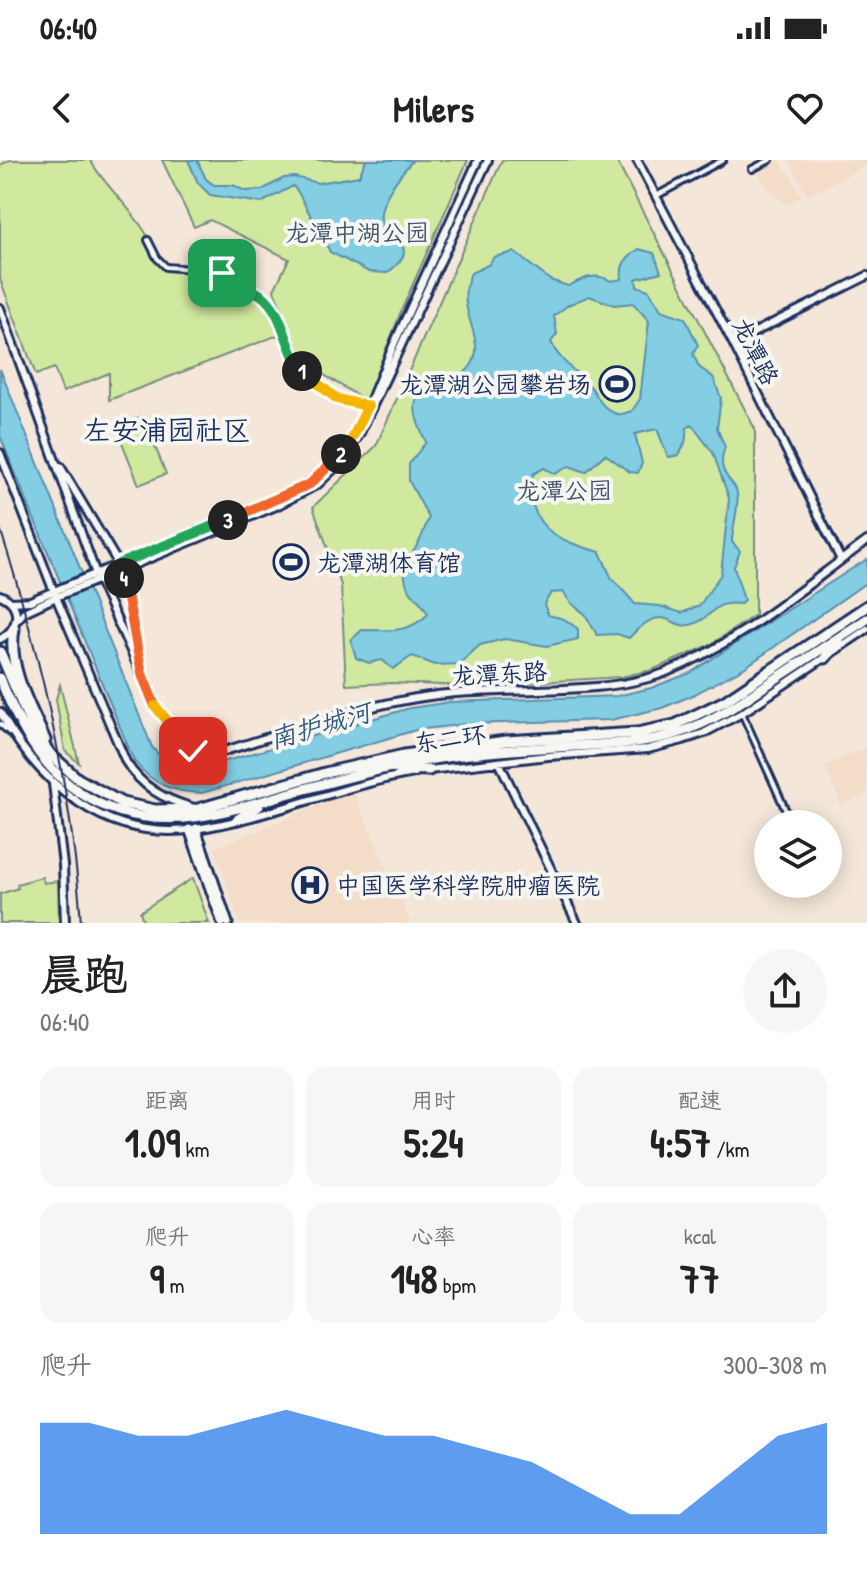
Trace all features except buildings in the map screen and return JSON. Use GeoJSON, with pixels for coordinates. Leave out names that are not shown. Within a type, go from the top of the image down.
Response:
{"type":"FeatureCollection","features":[{"type":"Feature","properties":{"kind":"highway","name":"东二环"},"geometry":{"type":"LineString","coordinates":[[51,755],[78,779],[122,803],[155,810],[198,809],[404,755],[506,741],[637,733],[675,725],[725,701],[867,606]]}},
{"type":"Feature","properties":{"kind":"highway","name":"东二环"},"geometry":{"type":"LineString","coordinates":[[0,678],[19,724],[35,749],[60,775],[89,797],[120,812],[137,816],[154,819],[197,817],[382,769],[450,757],[638,742],[678,734],[730,709],[867,619]]}},
{"type":"Feature","properties":{"kind":"highway"},"geometry":{"type":"LineString","coordinates":[[16,624],[11,644],[16,671]]}},
{"type":"Feature","properties":{"kind":"highway"},"geometry":{"type":"LineString","coordinates":[[825,658],[844,634]]}},
{"type":"Feature","properties":{"kind":"highway"},"geometry":{"type":"LineString","coordinates":[[1,643],[51,755]]}},
{"type":"Feature","properties":{"kind":"highway"},"geometry":{"type":"LineString","coordinates":[[1,643],[27,720],[51,755]]}},
{"type":"Feature","properties":{"kind":"highway"},"geometry":{"type":"LineString","coordinates":[[382,769],[429,770]]}},
{"type":"Feature","properties":{"kind":"highway"},"geometry":{"type":"LineString","coordinates":[[238,819],[267,800]]}},
{"type":"Feature","properties":{"kind":"main road"},"geometry":{"type":"LineString","coordinates":[[193,829],[225,923]]}},
{"type":"Feature","properties":{"kind":"street"},"geometry":{"type":"LineString","coordinates":[[370,407],[478,160]]}},
{"type":"Feature","properties":{"kind":"street"},"geometry":{"type":"LineString","coordinates":[[0,595],[11,602],[26,603],[57,593],[310,484],[350,443],[370,407],[488,160]]}},
{"type":"Feature","properties":{"kind":"street","name":"龙潭路"},"geometry":{"type":"LineString","coordinates":[[637,160],[841,560]]}},
{"type":"Feature","properties":{"kind":"street"},"geometry":{"type":"LineString","coordinates":[[656,196],[723,160]]}},
{"type":"Feature","properties":{"kind":"street"},"geometry":{"type":"LineString","coordinates":[[752,169],[770,160]]}},
{"type":"Feature","properties":{"kind":"street"},"geometry":{"type":"LineString","coordinates":[[148,240],[157,258],[166,267],[217,271],[241,288],[265,298],[305,375],[337,399],[370,407]]}},
{"type":"Feature","properties":{"kind":"street"},"geometry":{"type":"LineString","coordinates":[[733,343],[867,276]]}},
{"type":"Feature","properties":{"kind":"street"},"geometry":{"type":"LineString","coordinates":[[0,308],[52,448],[67,480],[120,566]]}},
{"type":"Feature","properties":{"kind":"street","name":"龙潭东路"},"geometry":{"type":"LineString","coordinates":[[52,448],[94,578],[156,706],[187,747],[200,754],[218,753],[399,701],[447,694],[628,683],[662,673],[717,648],[784,604],[867,541]]}},
{"type":"Feature","properties":{"kind":"street"},"geometry":{"type":"LineString","coordinates":[[0,453],[133,773],[157,794],[198,809]]}},
{"type":"Feature","properties":{"kind":"street","name":"龙潭东路"},"geometry":{"type":"LineString","coordinates":[[120,566],[142,674]]}},
{"type":"Feature","properties":{"kind":"street"},"geometry":{"type":"LineString","coordinates":[[1,643],[24,612],[57,593]]}},
{"type":"Feature","properties":{"kind":"street"},"geometry":{"type":"LineString","coordinates":[[11,602],[16,624]]}},
{"type":"Feature","properties":{"kind":"street"},"geometry":{"type":"LineString","coordinates":[[0,712],[27,756],[53,784],[84,806],[117,821],[153,829],[193,829],[331,792],[429,770],[665,746],[704,733],[742,713],[867,629]]}},
{"type":"Feature","properties":{"kind":"street"},"geometry":{"type":"LineString","coordinates":[[742,713],[786,810]]}},
{"type":"Feature","properties":{"kind":"street"},"geometry":{"type":"LineString","coordinates":[[0,724],[13,735]]}},
{"type":"Feature","properties":{"kind":"street"},"geometry":{"type":"LineString","coordinates":[[499,762],[577,923]]}},
{"type":"Feature","properties":{"kind":"street"},"geometry":{"type":"LineString","coordinates":[[53,784],[63,865],[65,923]]}},
{"type":"Feature","properties":{"kind":"shaded area"},"geometry":{"type":"Polygon","coordinates":[[[780,160],[786,172],[789,171],[801,197],[787,205],[767,187],[756,169],[780,160]]]}},
{"type":"Feature","properties":{"kind":"shaded area"},"geometry":{"type":"Polygon","coordinates":[[[789,160],[867,160],[867,165],[807,196],[789,160]]]}},
{"type":"Feature","properties":{"kind":"shaded area"},"geometry":{"type":"Polygon","coordinates":[[[865,748],[867,794],[841,805],[825,766],[865,748]]]}},
{"type":"Feature","properties":{"kind":"shaded area","name":"中国医学科学院肿瘤医院"},"geometry":{"type":"Polygon","coordinates":[[[353,791],[410,923],[239,923],[215,848],[353,791]]]}},
{"type":"Feature","properties":{"kind":"green space"},"geometry":{"type":"Polygon","coordinates":[[[10,160],[90,160],[142,227],[164,267],[168,270],[215,273],[263,299],[271,309],[281,334],[109,400],[109,373],[63,392],[54,368],[36,375],[0,279],[0,165],[10,160]]]}},
{"type":"Feature","properties":{"kind":"green space","name":"龙潭中湖公园"},"geometry":{"type":"Polygon","coordinates":[[[162,160],[468,160],[402,309],[366,401],[302,361],[274,290],[289,259],[210,220],[194,227],[162,160]]]}},
{"type":"Feature","properties":{"kind":"green space","name":"龙潭公园"},"geometry":{"type":"Polygon","coordinates":[[[502,160],[616,160],[755,429],[755,615],[710,645],[652,670],[621,677],[468,686],[346,685],[341,585],[313,507],[376,446],[502,160]]]}},
{"type":"Feature","properties":{"kind":"green space"},"geometry":{"type":"Polygon","coordinates":[[[143,416],[166,474],[139,485],[116,427],[143,416]]]}},
{"type":"Feature","properties":{"kind":"green space"},"geometry":{"type":"Polygon","coordinates":[[[60,685],[79,763],[65,751],[56,699],[60,685]]]}},
{"type":"Feature","properties":{"kind":"green space"},"geometry":{"type":"Polygon","coordinates":[[[42,877],[44,883],[58,881],[59,923],[0,923],[0,894],[18,888],[17,884],[42,877]]]}},
{"type":"Feature","properties":{"kind":"green space"},"geometry":{"type":"Polygon","coordinates":[[[193,878],[209,923],[144,923],[140,912],[193,878]]]}},
{"type":"Feature","properties":{"kind":"water"},"geometry":{"type":"Polygon","coordinates":[[[188,160],[197,160],[206,179],[214,185],[233,185],[245,191],[262,190],[284,178],[295,177],[318,183],[359,176],[366,160],[413,160],[392,188],[381,212],[384,226],[400,243],[403,255],[387,273],[369,272],[330,252],[293,186],[261,203],[210,195],[198,183],[188,160]]]}},
{"type":"Feature","properties":{"kind":"water"},"geometry":{"type":"Polygon","coordinates":[[[639,249],[654,253],[661,272],[636,279],[637,286],[649,290],[661,310],[685,318],[698,345],[693,354],[699,367],[713,377],[721,398],[717,428],[725,447],[722,467],[737,494],[732,542],[740,551],[734,567],[744,600],[741,604],[719,606],[696,623],[687,625],[660,618],[652,620],[629,638],[617,634],[597,635],[585,614],[563,592],[551,593],[544,604],[548,615],[564,619],[578,629],[578,639],[547,646],[505,639],[480,645],[459,664],[435,665],[412,656],[393,669],[382,660],[369,663],[356,658],[351,640],[362,630],[405,628],[428,614],[409,589],[405,576],[407,564],[429,518],[409,481],[409,464],[426,442],[415,404],[420,394],[428,388],[463,374],[475,357],[465,295],[471,273],[488,265],[494,257],[514,252],[550,280],[568,286],[595,277],[611,281],[622,279],[623,265],[639,249]],[[589,296],[568,305],[554,316],[557,334],[551,342],[558,355],[589,385],[605,408],[623,414],[632,411],[640,399],[649,321],[633,303],[614,305],[589,296]],[[692,425],[687,428],[679,455],[668,457],[657,429],[635,434],[642,463],[638,473],[630,472],[605,454],[586,472],[569,466],[555,474],[544,468],[533,474],[531,492],[533,507],[547,528],[570,542],[600,552],[611,577],[635,604],[660,606],[682,613],[700,605],[721,574],[729,498],[713,453],[692,425]]]}},
{"type":"Feature","properties":{"kind":"water"},"geometry":{"type":"Polygon","coordinates":[[[0,369],[152,747],[177,766],[198,769],[410,708],[450,702],[617,696],[651,688],[690,673],[867,559],[867,582],[744,668],[662,708],[611,720],[467,724],[416,730],[202,793],[172,789],[148,776],[134,761],[0,436],[0,369]]]}},
{"type":"Feature","properties":{"kind":"railway"},"geometry":{"type":"LineString","coordinates":[[0,528],[29,625],[52,723],[70,822],[81,923]]}},
{"type":"Feature","properties":{"kind":"place","name":"龙潭湖公园攀岩场"},"geometry":{"type":"Point","coordinates":[617,384]}},
{"type":"Feature","properties":{"kind":"place","name":"龙潭湖体育馆"},"geometry":{"type":"Point","coordinates":[291,562]}},
{"type":"Feature","properties":{"kind":"place","name":"中国医学科学院肿瘤医院"},"geometry":{"type":"Point","coordinates":[310,885]}},
{"type":"Feature","properties":{"kind":"district","name":"左安浦园社区"},"geometry":{"type":"Point","coordinates":[167,430]}},
{"type":"Feature","properties":{"kind":"route"},"geometry":{"type":"LineString","coordinates":[[193,751],[156,706],[149,692],[142,674],[119,564],[276,501],[310,484],[350,443],[368,406],[337,399],[305,375],[265,298],[241,288],[222,273]]}},
{"type":"Feature","properties":{"kind":"water label","name":"南护城河"},"geometry":{"type":"Point","coordinates":[320,725]}}]}
